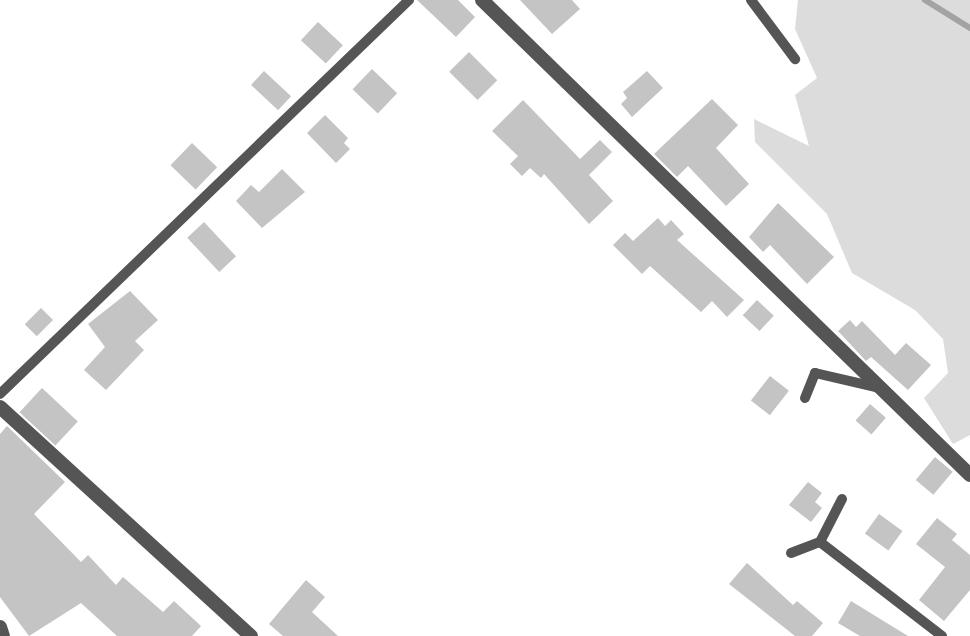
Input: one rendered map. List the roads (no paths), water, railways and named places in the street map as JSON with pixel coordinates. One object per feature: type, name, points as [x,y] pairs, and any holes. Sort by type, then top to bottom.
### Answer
[{"type":"street","points":[[482,0],[970,475]]},
{"type":"street","points":[[0,407],[251,636]]},
{"type":"street","points":[[0,627],[3,636]]},
{"type":"lane","points":[[0,394],[409,0]]},
{"type":"lane","points":[[751,0],[795,59]]},
{"type":"lane","points":[[805,398],[815,373],[881,388]]},
{"type":"lane","points":[[791,553],[820,542],[842,499]]},
{"type":"lane","points":[[820,542],[942,636]]},
{"type":"waterway","points":[[925,0],[970,28]]}]
